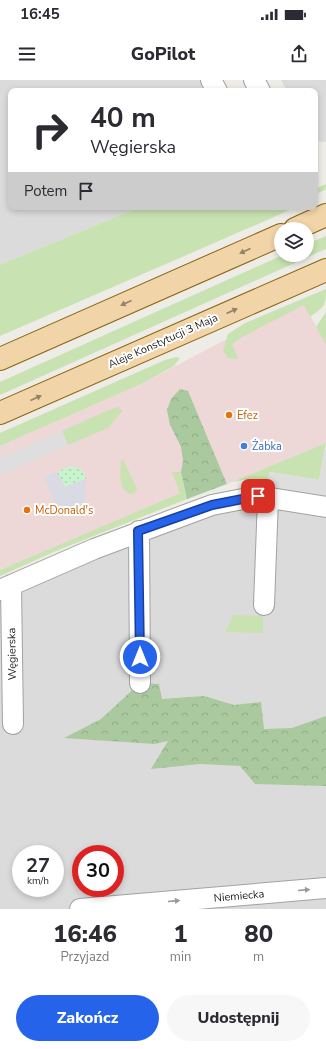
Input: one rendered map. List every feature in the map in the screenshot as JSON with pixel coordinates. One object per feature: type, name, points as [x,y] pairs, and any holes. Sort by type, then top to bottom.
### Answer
[{"type":"main road","points":[[310,222],[326,215]]},
{"type":"main road","points":[[0,359],[274,238]]},
{"type":"main road","name":"Aleje Konstytucji 3 Maja","points":[[0,413],[326,270]]},
{"type":"street","name":"Węgierska","points":[[13,724],[6,588],[138,531],[212,505],[258,496],[326,507]]},
{"type":"street","points":[[264,605],[268,498]]},
{"type":"street","points":[[138,531],[140,684]]},
{"type":"street","name":"Niemiecka","points":[[80,909],[326,888]]},
{"type":"shaded area","points":[[0,80],[200,80],[204,88],[8,88],[8,210],[133,210],[0,265]]},
{"type":"shaded area","points":[[281,80],[326,80],[326,142],[318,141],[318,88],[285,88]]},
{"type":"shaded area","points":[[304,305],[326,343],[326,443],[227,484],[204,429],[170,425],[181,447],[183,461],[181,472],[187,499],[180,493],[0,570],[0,446],[141,384],[223,341]]},
{"type":"shaded area","points":[[62,431],[68,445],[0,476],[0,458]]},
{"type":"shaded area","points":[[324,450],[326,450],[326,507],[265,497],[269,472],[319,480]]},
{"type":"shaded area","points":[[57,472],[65,487],[86,479],[85,506],[61,517],[44,477]]},
{"type":"shaded area","points":[[212,505],[326,507],[326,909],[0,909],[0,590]]},
{"type":"green space","points":[[326,184],[326,189],[318,193],[318,188]]},
{"type":"green space","points":[[133,210],[288,210],[0,336],[0,265]]},
{"type":"green space","points":[[326,236],[326,249],[314,254],[314,241]]},
{"type":"green space","points":[[274,259],[274,262],[297,262],[0,395],[0,382]]},
{"type":"green space","points":[[326,289],[325,303],[310,317],[304,305],[242,337],[232,344],[238,359],[228,358],[223,351],[228,334],[245,323]]},
{"type":"green space","points":[[326,312],[326,344],[316,327]]},
{"type":"green space","points":[[176,357],[180,358],[174,366],[141,384],[0,446],[0,433],[165,360]]},
{"type":"green space","points":[[180,389],[188,391],[227,484],[187,499],[181,472],[183,461],[181,447],[170,425],[167,410],[171,399]]},
{"type":"green space","points":[[119,407],[122,411],[108,428],[68,445],[62,431],[111,409]]},
{"type":"green space","points":[[326,443],[319,480],[270,472],[267,485],[249,479],[232,482]]},
{"type":"green space","points":[[123,459],[137,489],[135,493],[130,494],[121,484],[121,460]]},
{"type":"green space","points":[[70,466],[82,469],[86,479],[65,487],[57,472]]},
{"type":"green space","points":[[172,472],[181,472],[187,499],[56,551],[0,576],[0,570],[180,493]]},
{"type":"green space","points":[[233,615],[263,616],[263,633],[225,632]]},
{"type":"green space","points":[[140,683],[159,684],[162,699],[204,696],[234,705],[261,702],[264,729],[292,728],[326,716],[326,786],[255,784],[240,766],[200,764],[151,769],[168,741],[154,744],[64,738],[101,719]]},
{"type":"place","name":"Efez","points":[[229,415]]},
{"type":"place","name":"Żabka","points":[[244,446]]},
{"type":"place","name":"McDonald's","points":[[27,510]]},
{"type":"route","points":[[140,657],[138,531],[212,505],[258,496]]}]
